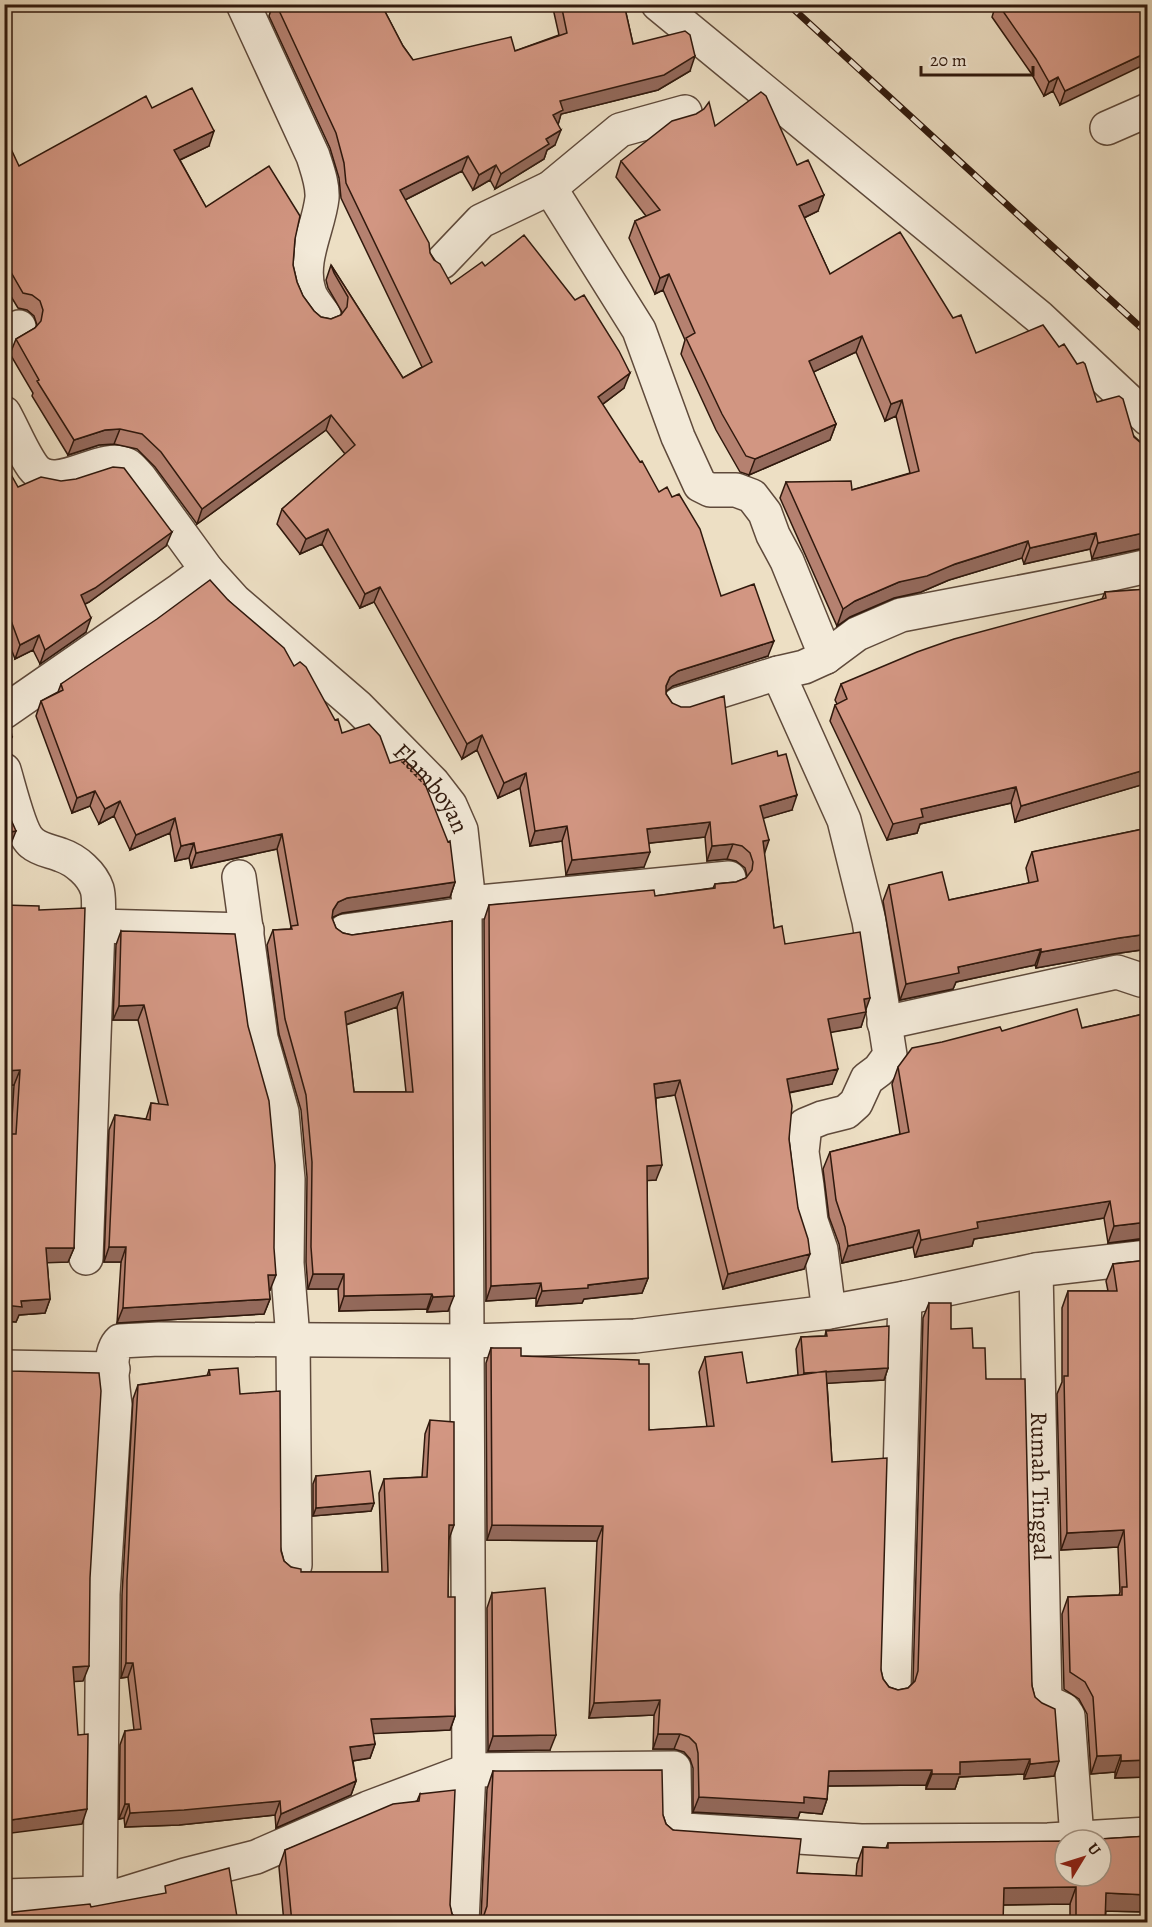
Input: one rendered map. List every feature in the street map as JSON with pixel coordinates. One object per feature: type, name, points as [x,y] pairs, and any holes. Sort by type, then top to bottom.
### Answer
[{"type":"street","points":[[243,4],[313,156],[319,177],[322,196],[309,253],[307,277],[309,292],[324,315]]},
{"type":"street","points":[[658,4],[1039,316],[1148,419]]},
{"type":"street","points":[[1107,128],[1148,110]]},
{"type":"street","points":[[442,262],[481,221],[550,188],[620,130],[685,112]]},
{"type":"street","points":[[550,188],[639,330],[678,437],[700,484],[710,490],[736,490],[752,496],[765,513],[826,657]]},
{"type":"street","name":"Flamboyan","points":[[4,413],[34,469],[46,477],[61,476],[114,462],[126,465],[140,478],[207,570],[235,601],[358,707],[433,783],[450,806],[461,830],[467,909],[469,1770],[462,1923]]},
{"type":"street","points":[[679,704],[804,667],[826,657],[857,634],[901,615],[1148,566]]},
{"type":"street","points":[[4,712],[207,570]]},
{"type":"street","points":[[778,673],[844,820],[869,921],[890,1055],[879,1071],[867,1079],[856,1103],[846,1112],[805,1125],[802,1152],[811,1221],[821,1250],[829,1312]]},
{"type":"street","points":[[4,770],[30,842],[42,849],[64,856],[78,865],[90,876],[97,890],[98,926],[86,1258]]},
{"type":"street","points":[[239,877],[261,1038],[282,1112],[288,1179],[287,1263],[293,1339],[295,1564]]},
{"type":"street","points":[[345,931],[467,909],[729,878]]},
{"type":"street","points":[[98,926],[247,930]]},
{"type":"street","points":[[884,1023],[1117,972],[1141,980],[1148,979]]},
{"type":"street","points":[[112,1904],[103,1594],[115,1405],[111,1381],[114,1348],[120,1341],[293,1339],[468,1341],[635,1336],[829,1312],[1036,1270],[1148,1257]]},
{"type":"street","name":"Rumah Tinggal","points":[[1036,1270],[1045,1701],[1064,1710],[1068,1716],[1076,1828]]},
{"type":"street","points":[[894,1686],[905,1298]]},
{"type":"street","points":[[4,1367],[113,1369]]},
{"type":"street","points":[[4,1896],[112,1904],[185,1875],[256,1857],[368,1808],[469,1770],[674,1768],[675,1831],[861,1841],[1053,1838]]},
{"type":"street","points":[[1113,1836],[1148,1834]]},
{"type":"building","points":[[276,4],[381,4],[413,60],[511,37],[515,51],[567,33],[561,4],[624,4],[633,44],[685,31],[690,35],[695,56],[664,75],[560,101],[563,110],[553,115],[561,130],[546,139],[549,144],[501,174],[496,165],[479,175],[468,156],[400,190],[429,243],[430,253],[440,264],[451,284],[482,262],[485,266],[524,235],[575,300],[584,295],[630,373],[598,397],[640,462],[642,461],[659,492],[667,487],[672,497],[679,494],[700,529],[721,596],[754,584],[774,641],[678,671],[670,677],[666,686],[666,694],[672,703],[681,707],[690,707],[724,696],[732,764],[777,751],[778,756],[786,754],[797,795],[760,806],[769,840],[763,841],[774,928],[782,926],[785,944],[860,932],[870,998],[864,999],[866,1012],[828,1019],[838,1069],[787,1079],[792,1106],[789,1139],[798,1208],[808,1239],[810,1254],[728,1274],[680,1080],[654,1084],[662,1165],[647,1166],[648,1278],[588,1285],[588,1288],[542,1291],[541,1283],[491,1286],[489,905],[654,890],[655,896],[715,888],[715,884],[736,882],[746,878],[752,870],[753,862],[750,853],[742,846],[733,844],[712,846],[710,822],[647,829],[650,852],[572,860],[567,826],[535,831],[526,773],[504,783],[482,735],[467,744],[380,587],[365,594],[328,529],[306,539],[282,509],[355,445],[331,415],[202,509],[161,452],[142,434],[120,429],[105,430],[74,440],[37,381],[39,380],[16,339],[35,328],[41,321],[43,310],[40,301],[32,295],[23,293],[4,260],[4,152],[11,149],[19,166],[146,96],[152,108],[192,88],[214,131],[174,150],[206,207],[269,166],[300,216],[293,265],[303,296],[314,311],[321,317],[331,319],[341,315],[347,307],[348,297],[331,265],[403,378],[432,362],[346,183],[344,163],[336,133]]},
{"type":"building","points":[[998,4],[1148,4],[1148,52],[1065,91],[1058,77],[1049,82]]},
{"type":"building","points":[[761,92],[766,96],[797,165],[808,160],[824,195],[799,206],[830,274],[900,232],[953,318],[961,315],[976,353],[1043,325],[1059,347],[1064,344],[1077,364],[1083,362],[1085,364],[1097,402],[1119,396],[1123,399],[1134,437],[1148,449],[1148,532],[1098,543],[1096,533],[1030,548],[1028,541],[955,564],[927,576],[899,582],[855,601],[843,609],[786,482],[851,481],[852,490],[919,471],[902,400],[891,404],[862,336],[809,361],[836,424],[755,459],[746,456],[722,414],[686,338],[695,333],[669,274],[660,278],[635,221],[660,210],[621,161],[672,121],[696,114],[709,102],[715,126]]},
{"type":"building","points":[[4,462],[18,487],[41,477],[61,481],[76,479],[113,467],[124,468],[172,532],[95,588],[81,595],[91,618],[45,650],[39,635],[20,645],[10,618],[4,620]]},
{"type":"building","points":[[210,580],[228,600],[284,648],[294,666],[300,662],[306,667],[335,720],[338,719],[342,733],[369,724],[380,736],[390,763],[404,759],[423,779],[448,842],[450,841],[455,882],[347,898],[338,902],[333,910],[332,918],[336,928],[352,935],[452,921],[454,1296],[433,1297],[432,1294],[344,1296],[344,1274],[313,1274],[312,1162],[306,1095],[285,1019],[273,930],[292,929],[291,926],[298,925],[282,834],[196,853],[194,843],[181,846],[175,818],[136,835],[120,801],[105,809],[95,791],[77,798],[41,701],[63,690],[61,684]],"holes":[[[403,992],[413,1092],[354,1092],[345,1012]]]},
{"type":"building","points":[[1148,589],[1148,769],[1021,806],[1016,787],[921,809],[923,817],[893,824],[835,705],[847,699],[841,684],[954,639],[1106,598],[1105,592]]},
{"type":"building","points":[[9,719],[12,737],[4,738],[4,721]]},
{"type":"building","points":[[4,804],[16,831],[4,833]]},
{"type":"building","points":[[1148,828],[1148,934],[1041,952],[1041,949],[958,967],[959,973],[906,984],[889,885],[942,872],[949,900],[1038,881],[1032,852]]},
{"type":"building","points":[[4,905],[39,906],[39,910],[85,908],[74,1248],[46,1248],[50,1299],[21,1301],[22,1307],[4,1305],[4,1134],[16,1134],[20,1070],[4,1071]]},
{"type":"building","points":[[121,931],[235,934],[248,1026],[269,1101],[275,1165],[276,1275],[268,1275],[270,1299],[123,1308],[126,1247],[109,1247],[115,1115],[150,1120],[151,1103],[168,1105],[144,1005],[119,1006]]},
{"type":"building","points":[[1077,1009],[1082,1028],[1148,1013],[1148,1222],[1114,1226],[1110,1201],[977,1222],[978,1228],[921,1240],[919,1230],[848,1246],[845,1227],[836,1200],[830,1152],[909,1132],[898,1067],[912,1048],[1000,1027],[1002,1031]]},
{"type":"building","points":[[1148,1260],[1148,1760],[1121,1761],[1121,1755],[1097,1756],[1093,1697],[1085,1682],[1070,1672],[1068,1597],[1122,1595],[1122,1587],[1127,1587],[1124,1530],[1067,1533],[1064,1376],[1068,1376],[1068,1291],[1117,1291],[1113,1264]]},
{"type":"building","points":[[929,1303],[951,1303],[951,1329],[972,1328],[973,1348],[985,1348],[986,1379],[1025,1379],[1032,1686],[1035,1697],[1055,1709],[1059,1761],[1030,1764],[1030,1759],[960,1762],[960,1774],[932,1774],[932,1770],[829,1771],[827,1799],[804,1797],[804,1803],[699,1797],[696,1744],[689,1737],[680,1734],[658,1734],[660,1700],[594,1703],[603,1526],[492,1525],[491,1348],[521,1348],[521,1356],[639,1360],[639,1364],[649,1364],[649,1430],[714,1426],[705,1357],[742,1352],[747,1383],[826,1371],[832,1462],[887,1458],[881,1670],[883,1679],[889,1687],[898,1690],[908,1688],[915,1681],[918,1671]]},
{"type":"building","points":[[889,1326],[888,1368],[804,1373],[801,1337],[827,1336],[826,1331]]},
{"type":"building","points":[[238,1368],[240,1394],[280,1391],[281,1551],[284,1561],[291,1567],[301,1569],[301,1572],[388,1572],[384,1479],[427,1477],[430,1420],[454,1422],[454,1525],[449,1525],[448,1597],[455,1597],[455,1716],[371,1719],[375,1744],[350,1747],[356,1781],[281,1814],[280,1801],[130,1813],[129,1804],[125,1804],[125,1731],[141,1729],[133,1663],[126,1663],[127,1580],[138,1385],[210,1375],[209,1370]]},
{"type":"building","points":[[4,1370],[99,1373],[101,1391],[90,1578],[89,1666],[73,1667],[78,1735],[88,1734],[87,1809],[4,1821]]},
{"type":"building","points":[[370,1471],[374,1503],[316,1508],[316,1476]]},
{"type":"building","points":[[545,1588],[556,1735],[493,1736],[492,1593]]},
{"type":"building","points":[[662,1770],[663,1815],[666,1824],[673,1830],[801,1839],[797,1873],[862,1876],[863,1847],[888,1848],[888,1843],[1053,1841],[1053,1887],[1004,1888],[1003,1923],[473,1923],[484,1915],[487,1906],[493,1771]]},
{"type":"building","points":[[455,1790],[450,1905],[452,1914],[464,1923],[292,1923],[285,1850],[393,1804],[419,1801],[420,1794]]},
{"type":"building","points":[[1148,1836],[1148,1895],[1106,1893],[1105,1923],[1076,1923],[1076,1888],[1113,1888],[1113,1838]]},
{"type":"building","points":[[229,1868],[238,1923],[4,1923],[4,1913],[90,1904],[91,1907],[166,1893],[165,1886]]},
{"type":"railway","points":[[788,4],[1148,334]]}]
